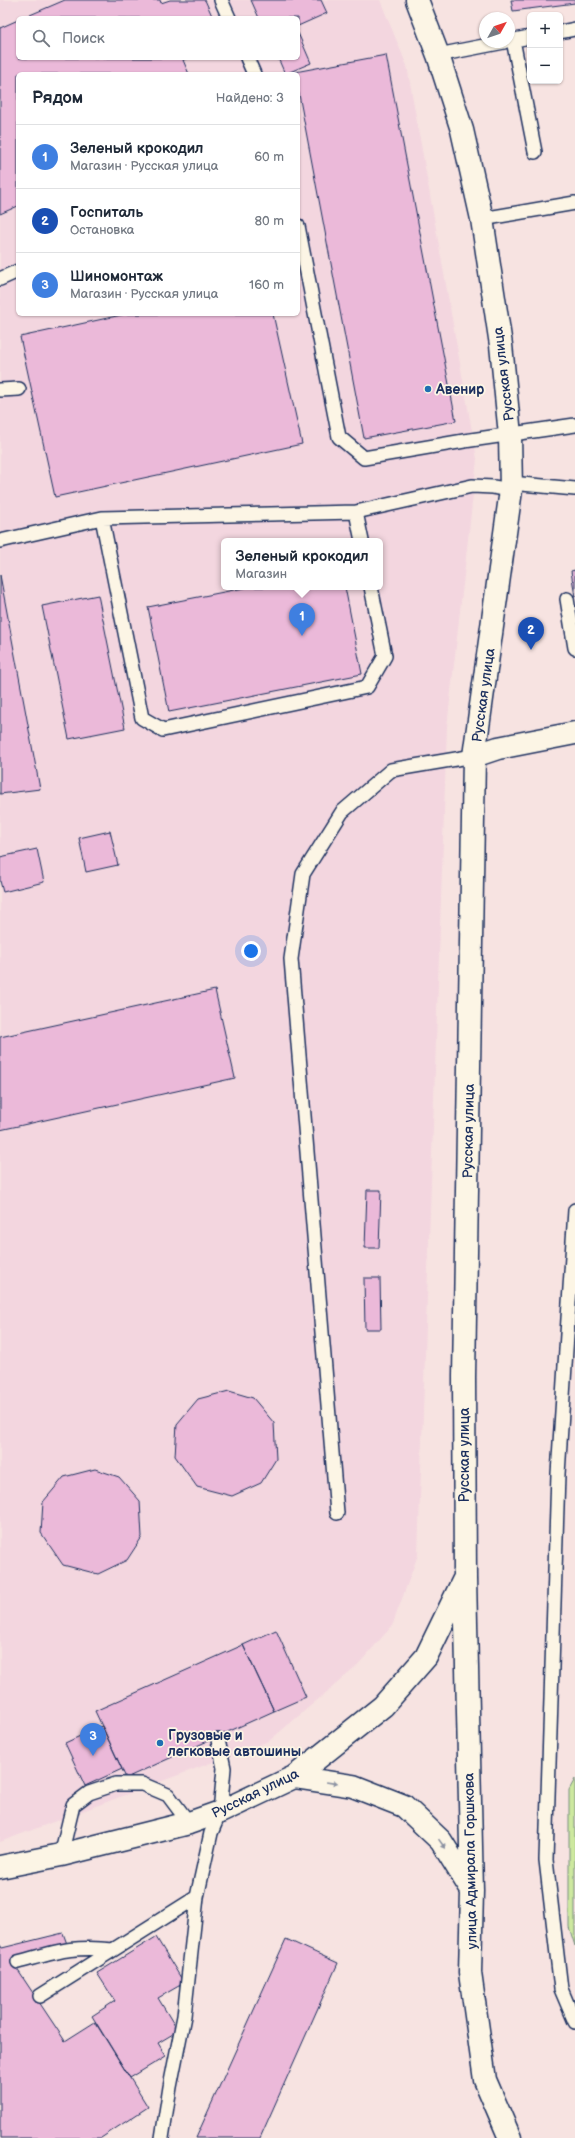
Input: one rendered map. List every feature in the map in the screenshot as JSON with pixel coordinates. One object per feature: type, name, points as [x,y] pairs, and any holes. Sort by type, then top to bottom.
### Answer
[{"type":"main road","name":"Русская улица","points":[[0,1867],[61,1855],[189,1823],[220,1812],[294,1777],[383,1706],[426,1657],[465,1578],[464,1377],[474,756],[511,487],[510,435],[501,345],[482,219],[462,130],[438,55],[417,0]]},
{"type":"main road","name":"Русская улица","points":[[474,756],[498,748],[575,733]]},
{"type":"main road","name":"улица Адмирала Горшкова","points":[[465,1578],[472,1891],[470,1973],[485,2080],[510,2138]]},
{"type":"main road","points":[[294,1777],[353,1786],[404,1806],[441,1841],[472,1891]]},
{"type":"lane","points":[[221,0],[228,16]]},
{"type":"lane","points":[[563,31],[575,29]]},
{"type":"lane","points":[[515,40],[527,38]]},
{"type":"lane","points":[[438,55],[479,47]]},
{"type":"lane","points":[[510,48],[535,152]]},
{"type":"lane","points":[[248,60],[253,72]]},
{"type":"lane","points":[[482,219],[575,203]]},
{"type":"lane","points":[[300,236],[339,437],[364,458],[464,441],[575,425]]},
{"type":"lane","points":[[0,280],[16,273]]},
{"type":"lane","points":[[0,390],[19,389]]},
{"type":"lane","points":[[0,541],[102,518],[356,512],[472,486],[575,489]]},
{"type":"lane","points":[[356,512],[361,538]]},
{"type":"lane","points":[[102,518],[142,718],[163,730],[367,687],[385,656],[372,590]]},
{"type":"lane","points":[[567,599],[575,648]]},
{"type":"lane","points":[[337,1513],[291,959],[304,874],[342,812],[391,770],[474,756]]},
{"type":"lane","points":[[575,1210],[558,1474],[546,1860],[561,1989],[575,2022]]},
{"type":"lane","points":[[162,2138],[184,2016],[197,1897],[211,1834],[220,1812],[224,1768],[218,1740]]},
{"type":"lane","points":[[61,1855],[73,1805],[89,1793],[116,1784],[142,1784],[168,1795],[189,1823]]},
{"type":"lane","points":[[40,1996],[197,1897]]},
{"type":"lane","points":[[18,1962],[68,1949],[86,1947],[113,1950]]},
{"type":"shaded area","points":[[0,0],[380,0],[407,66],[477,459],[447,727],[418,1555],[392,1626],[355,1668],[269,1741],[0,1842]]},
{"type":"green space","points":[[575,1779],[575,1946],[569,1927],[569,1790]]},
{"type":"building","points":[[65,0],[160,0],[161,3],[170,0],[205,0],[212,16],[28,16]]},
{"type":"building","points":[[251,0],[321,0],[327,13],[300,25],[300,16],[258,16]]},
{"type":"building","points":[[511,0],[575,0],[575,3],[513,11]]},
{"type":"building","points":[[16,21],[16,60],[183,60],[188,72],[16,72],[16,207],[0,214],[0,28]]},
{"type":"building","points":[[300,38],[311,63],[290,72],[284,72],[279,60],[300,60]]},
{"type":"building","points":[[386,55],[456,421],[364,438],[300,100],[300,72],[295,72]]},
{"type":"building","points":[[117,316],[273,316],[302,444],[55,497],[20,337]]},
{"type":"building","points":[[575,570],[575,597],[571,571]]},
{"type":"building","points":[[0,575],[40,789],[0,794]]},
{"type":"building","points":[[234,590],[346,590],[362,674],[169,712],[148,607]]},
{"type":"building","points":[[98,595],[125,728],[69,739],[42,606]]},
{"type":"building","points":[[110,831],[118,865],[86,872],[79,838]]},
{"type":"building","points":[[37,849],[44,882],[3,892],[0,881],[0,857]]},
{"type":"building","points":[[215,990],[235,1078],[0,1130],[0,1037]]},
{"type":"building","points":[[367,1190],[381,1190],[379,1248],[365,1248]]},
{"type":"building","points":[[364,1278],[380,1278],[381,1329],[365,1329]]},
{"type":"building","points":[[229,1391],[253,1398],[274,1423],[276,1459],[261,1483],[232,1496],[197,1487],[175,1456],[177,1424],[198,1399]]},
{"type":"building","points":[[95,1469],[119,1477],[140,1501],[142,1537],[127,1560],[98,1574],[63,1565],[41,1533],[43,1502],[64,1477]]},
{"type":"building","points":[[276,1630],[306,1697],[274,1711],[243,1645]]},
{"type":"building","points":[[243,1645],[274,1711],[126,1778],[95,1711]]},
{"type":"building","points":[[102,1726],[122,1769],[85,1786],[65,1743]]},
{"type":"building","points":[[63,1933],[71,1955],[17,1969],[65,2041],[95,2022],[148,2107],[101,2138],[0,2138],[0,1945],[2,1948]]},
{"type":"building","points":[[156,1937],[184,1983],[158,1998],[178,2031],[158,2043],[166,2056],[130,2078],[92,2016],[115,2001],[97,1973]]},
{"type":"building","points":[[286,1939],[338,1963],[260,2138],[196,2138]]},
{"type":"place","name":"Авенир","points":[[428,389]]},
{"type":"place","name":"Зеленый крокодил","points":[[302,636]]},
{"type":"place","name":"Госпиталь","points":[[531,650]]},
{"type":"place","name":"Грузовые и легковые автошины","points":[[160,1743]]},
{"type":"place","name":"Шиномонтаж","points":[[93,1756]]}]
